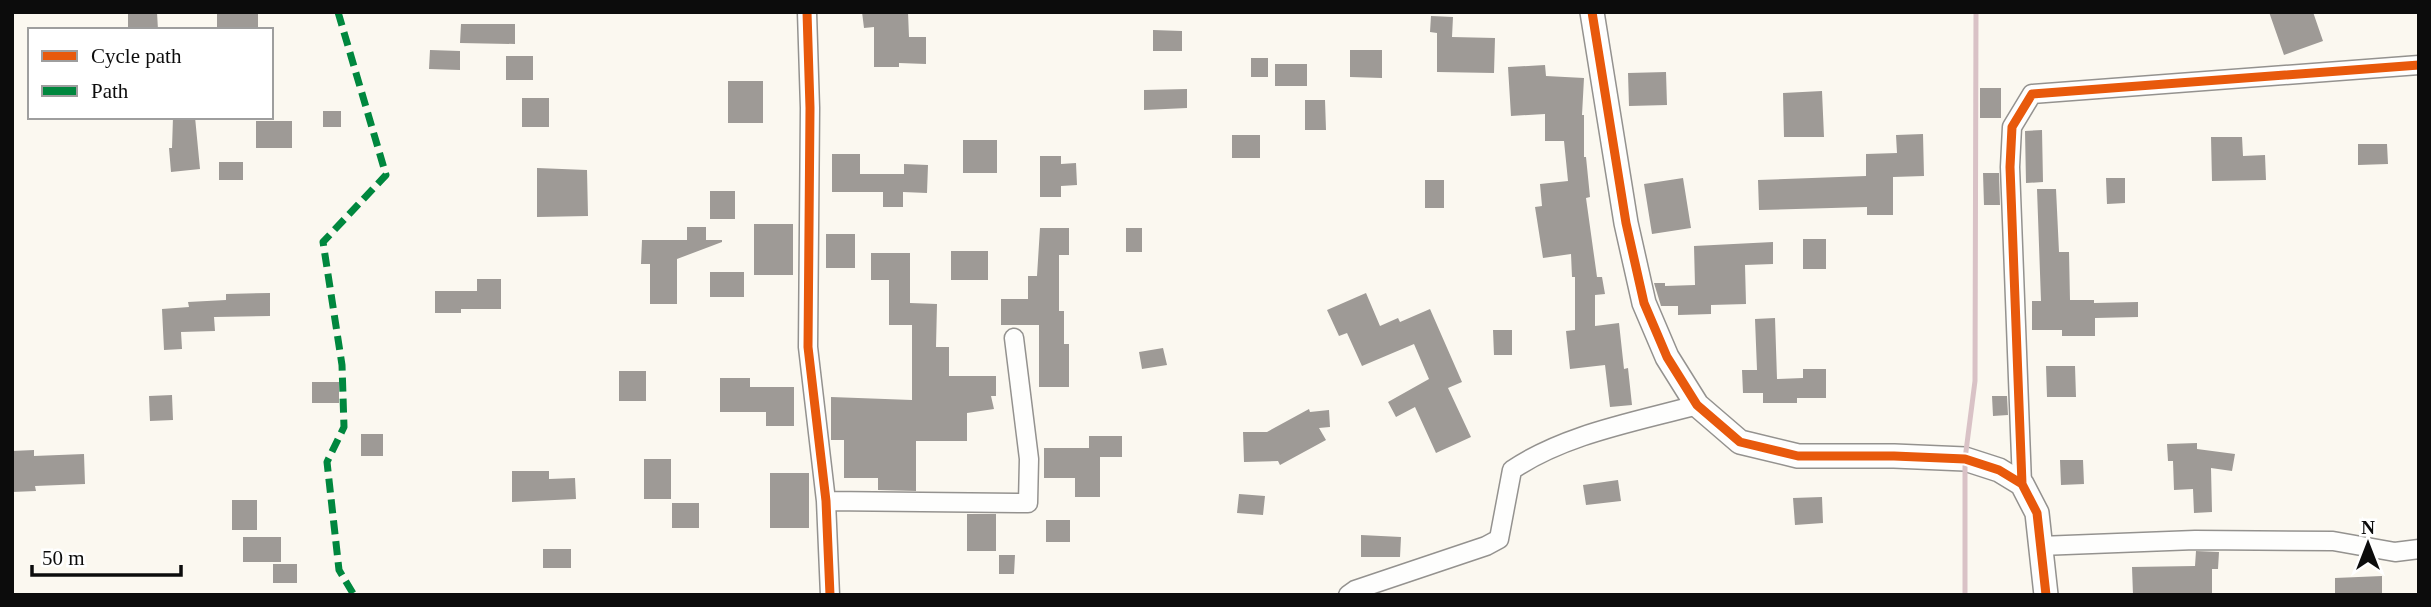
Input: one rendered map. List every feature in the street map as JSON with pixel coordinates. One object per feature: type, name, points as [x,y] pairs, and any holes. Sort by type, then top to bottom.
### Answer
[{"type":"street","points":[[807,12],[810,108],[808,346],[826,501],[830,595]]},
{"type":"street","points":[[1592,12],[1626,223],[1644,303],[1667,357],[1697,405],[1740,442],[1798,456],[1894,456],[1965,460],[1999,470],[2022,484]]},
{"type":"street","points":[[2046,595],[2037,513],[2022,484],[2010,167],[2012,127],[2032,94],[2419,65]]},
{"type":"street","points":[[826,501],[1028,503],[1029,460],[1014,338]]},
{"type":"street","points":[[1348,595],[1355,590],[1486,546],[1499,539],[1512,470],[1537,453],[1697,405]]},
{"type":"street","points":[[2040,546],[2219,540],[2333,541],[2395,552],[2419,549]]},
{"type":"building","points":[[128,12],[157,12],[158,28],[128,28]]},
{"type":"building","points":[[217,12],[258,12],[258,28],[217,28]]},
{"type":"building","points":[[862,12],[908,12],[909,37],[926,37],[926,64],[899,63],[899,67],[874,67],[874,27],[864,28]]},
{"type":"building","points":[[2269,12],[2313,12],[2323,41],[2284,55]]},
{"type":"building","points":[[1431,16],[1453,17],[1452,37],[1495,38],[1494,73],[1437,72],[1437,33],[1430,32]]},
{"type":"building","points":[[461,24],[515,24],[515,44],[460,43]]},
{"type":"building","points":[[1153,30],[1182,31],[1182,51],[1153,51]]},
{"type":"building","points":[[430,50],[460,51],[460,70],[429,69]]},
{"type":"building","points":[[1350,50],[1382,50],[1382,78],[1350,77]]},
{"type":"building","points":[[506,56],[533,56],[533,80],[506,80]]},
{"type":"building","points":[[1251,58],[1268,58],[1268,77],[1251,77]]},
{"type":"building","points":[[1275,64],[1307,64],[1307,86],[1275,86]]},
{"type":"building","points":[[1545,65],[1546,76],[1584,78],[1584,157],[1590,197],[1586,198],[1597,277],[1602,277],[1605,294],[1595,295],[1595,326],[1619,323],[1624,369],[1628,368],[1632,405],[1610,407],[1605,365],[1570,369],[1566,331],[1575,330],[1575,277],[1572,277],[1571,254],[1543,258],[1535,207],[1542,206],[1540,184],[1568,181],[1564,141],[1545,141],[1545,114],[1511,116],[1508,67]]},
{"type":"building","points":[[1666,72],[1667,105],[1629,106],[1628,73]]},
{"type":"building","points":[[728,81],[763,81],[763,123],[728,123]]},
{"type":"building","points":[[1980,88],[2001,88],[2001,118],[1980,118]]},
{"type":"building","points":[[1187,89],[1187,108],[1144,110],[1144,90]]},
{"type":"building","points":[[1822,91],[1824,137],[1784,137],[1783,93]]},
{"type":"building","points":[[522,98],[549,98],[549,127],[522,127]]},
{"type":"building","points":[[1305,100],[1325,100],[1326,130],[1305,130]]},
{"type":"building","points":[[323,111],[341,111],[341,127],[323,127]]},
{"type":"building","points":[[173,119],[195,119],[200,169],[171,172],[169,148],[172,148]]},
{"type":"building","points":[[256,121],[292,121],[292,148],[256,148]]},
{"type":"building","points":[[2042,130],[2043,182],[2026,183],[2025,131]]},
{"type":"building","points":[[1923,134],[1924,176],[1893,177],[1893,215],[1867,215],[1867,207],[1759,210],[1758,180],[1866,176],[1866,154],[1897,153],[1896,135]]},
{"type":"building","points":[[1232,135],[1260,135],[1260,158],[1232,158]]},
{"type":"building","points":[[2211,137],[2242,137],[2243,156],[2265,155],[2266,180],[2212,181]]},
{"type":"building","points":[[963,140],[997,140],[997,173],[963,173]]},
{"type":"building","points":[[2358,144],[2387,144],[2388,164],[2358,165]]},
{"type":"building","points":[[832,154],[860,154],[860,174],[904,174],[904,164],[928,165],[927,193],[903,192],[903,207],[883,207],[883,192],[832,192]]},
{"type":"building","points":[[1040,156],[1061,156],[1061,164],[1076,163],[1077,185],[1061,186],[1061,197],[1040,197]]},
{"type":"building","points":[[219,162],[243,162],[243,180],[219,180]]},
{"type":"building","points":[[537,168],[587,170],[588,216],[537,217]]},
{"type":"building","points":[[1983,173],[1999,173],[2000,205],[1984,205]]},
{"type":"building","points":[[1683,178],[1691,228],[1652,234],[1644,184]]},
{"type":"building","points":[[2106,178],[2125,178],[2125,203],[2107,204]]},
{"type":"building","points":[[1425,180],[1444,180],[1444,208],[1425,208]]},
{"type":"building","points":[[2037,189],[2056,189],[2059,252],[2069,252],[2070,300],[2094,300],[2094,303],[2138,302],[2138,317],[2095,318],[2095,336],[2062,336],[2062,330],[2032,330],[2032,301],[2041,301]]},
{"type":"building","points":[[710,191],[735,191],[735,219],[710,219]]},
{"type":"building","points":[[754,224],[793,224],[793,275],[754,275]]},
{"type":"building","points":[[687,227],[706,227],[706,240],[722,242],[677,259],[677,304],[650,304],[650,264],[641,264],[642,240],[687,240]]},
{"type":"building","points":[[1040,228],[1069,228],[1069,255],[1059,255],[1059,311],[1064,311],[1064,344],[1069,344],[1069,387],[1039,387],[1039,325],[1001,325],[1001,299],[1028,299],[1028,276],[1037,276]]},
{"type":"building","points":[[1126,228],[1142,228],[1142,252],[1126,252]]},
{"type":"building","points":[[826,234],[855,234],[855,268],[826,268]]},
{"type":"building","points":[[1803,239],[1826,239],[1826,269],[1803,269]]},
{"type":"building","points":[[1773,242],[1773,264],[1745,265],[1746,304],[1711,305],[1711,314],[1678,315],[1678,306],[1661,306],[1654,283],[1665,283],[1665,286],[1695,285],[1694,246]]},
{"type":"building","points":[[951,251],[988,251],[988,280],[951,280]]},
{"type":"building","points":[[871,253],[910,253],[910,303],[937,304],[936,347],[949,347],[949,376],[996,376],[996,396],[991,396],[994,409],[967,413],[967,441],[916,441],[916,491],[878,490],[878,478],[844,478],[844,440],[831,440],[831,397],[912,400],[912,325],[889,325],[889,280],[871,280]]},
{"type":"building","points":[[710,272],[744,272],[744,297],[710,297]]},
{"type":"building","points":[[477,279],[501,279],[501,309],[461,309],[461,313],[435,313],[435,291],[477,291]]},
{"type":"building","points":[[270,293],[270,316],[214,317],[215,331],[181,332],[182,349],[164,350],[162,309],[189,307],[188,302],[226,300],[226,294]]},
{"type":"building","points":[[1366,293],[1380,326],[1398,318],[1400,322],[1430,309],[1462,382],[1448,388],[1471,437],[1436,453],[1415,407],[1396,417],[1388,402],[1429,379],[1414,344],[1362,366],[1347,333],[1339,336],[1327,310]]},
{"type":"building","points":[[1775,318],[1777,379],[1803,378],[1803,369],[1826,369],[1826,398],[1797,398],[1797,403],[1763,403],[1763,393],[1743,393],[1742,370],[1757,370],[1755,319]]},
{"type":"building","points":[[1493,330],[1512,330],[1512,355],[1494,355]]},
{"type":"building","points":[[1163,348],[1167,365],[1142,369],[1139,352]]},
{"type":"building","points":[[2046,366],[2075,366],[2076,397],[2047,397]]},
{"type":"building","points":[[619,371],[646,371],[646,401],[619,401]]},
{"type":"building","points":[[720,378],[750,378],[750,387],[794,387],[794,426],[766,426],[766,412],[720,412]]},
{"type":"building","points":[[312,382],[339,382],[339,403],[312,403]]},
{"type":"building","points":[[172,395],[173,420],[150,421],[149,396]]},
{"type":"building","points":[[1992,396],[2007,396],[2008,415],[1993,416]]},
{"type":"building","points":[[1309,409],[1310,412],[1329,410],[1330,427],[1319,428],[1326,440],[1280,465],[1278,461],[1244,462],[1243,432],[1267,432]]},
{"type":"building","points":[[361,434],[383,434],[383,456],[361,456]]},
{"type":"building","points":[[1089,436],[1122,436],[1122,457],[1100,457],[1100,497],[1075,497],[1075,478],[1044,478],[1044,448],[1089,448]]},
{"type":"building","points":[[2197,443],[2197,449],[2235,454],[2232,471],[2211,468],[2212,512],[2194,513],[2193,489],[2174,490],[2173,461],[2168,461],[2167,444]]},
{"type":"building","points":[[34,450],[34,456],[84,454],[85,484],[35,486],[36,491],[12,492],[12,451]]},
{"type":"building","points":[[644,459],[671,459],[671,499],[644,499]]},
{"type":"building","points":[[2060,460],[2083,460],[2084,484],[2061,485]]},
{"type":"building","points":[[512,471],[549,471],[549,479],[575,478],[576,499],[512,502]]},
{"type":"building","points":[[770,473],[809,473],[809,528],[770,528]]},
{"type":"building","points":[[1618,480],[1621,501],[1586,505],[1583,485]]},
{"type":"building","points":[[1239,494],[1265,496],[1263,515],[1237,513]]},
{"type":"building","points":[[1822,497],[1823,523],[1795,525],[1793,498]]},
{"type":"building","points":[[232,500],[257,500],[257,530],[232,530]]},
{"type":"building","points":[[672,503],[699,503],[699,528],[672,528]]},
{"type":"building","points":[[967,514],[996,514],[996,551],[967,551]]},
{"type":"building","points":[[1046,520],[1070,520],[1070,542],[1046,542]]},
{"type":"building","points":[[1361,535],[1401,537],[1400,557],[1361,557]]},
{"type":"building","points":[[243,537],[281,537],[281,562],[243,562]]},
{"type":"building","points":[[543,549],[571,549],[571,568],[543,568]]},
{"type":"building","points":[[2196,551],[2219,552],[2218,569],[2212,569],[2212,595],[2133,595],[2132,567],[2195,566]]},
{"type":"building","points":[[999,555],[1015,555],[1014,574],[999,574]]},
{"type":"building","points":[[273,564],[297,564],[297,583],[273,583]]},
{"type":"building","points":[[2382,576],[2382,595],[2335,595],[2335,578]]},
{"type":"railway","points":[[1965,595],[1965,459],[1975,381],[1976,12]]},
{"type":"marked path","points":[[338,12],[386,175],[323,242],[342,365],[344,427],[327,462],[339,570],[354,595]]},
{"type":"cycle path","points":[[807,12],[810,108],[808,347],[826,501],[830,595]]},
{"type":"cycle path","points":[[1592,12],[1626,223],[1644,303],[1667,357],[1697,405],[1740,442],[1798,456],[1965,459],[1999,470],[2022,484],[2037,513],[2046,595]]},
{"type":"cycle path","points":[[2022,484],[2010,167],[2012,127],[2032,94],[2419,65]]}]
